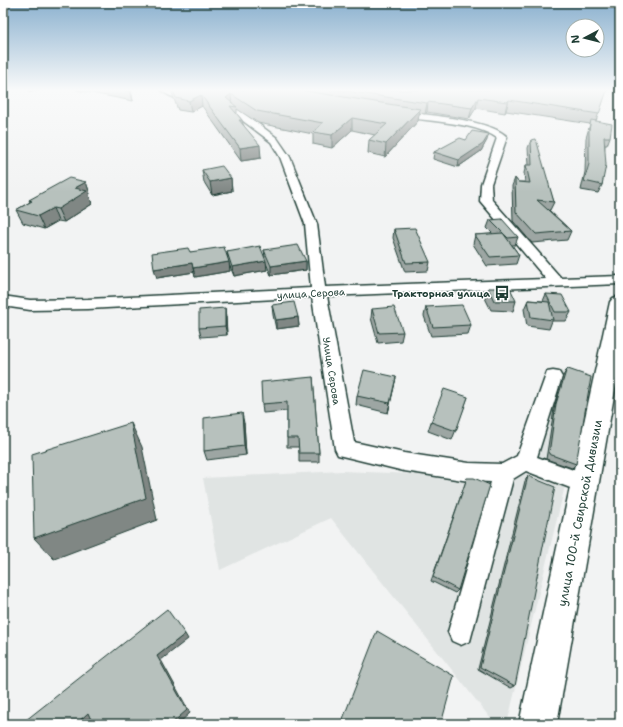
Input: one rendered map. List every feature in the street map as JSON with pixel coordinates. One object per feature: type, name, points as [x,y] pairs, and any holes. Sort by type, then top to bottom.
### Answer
[{"type":"main road","name":"улица 100-й Свирской Дивизии","points":[[538,724],[586,484],[620,302]]},
{"type":"street","points":[[253,124],[274,140],[285,157],[311,224],[319,292]]},
{"type":"street","points":[[459,124],[489,129],[500,134],[502,137],[486,184],[486,201],[556,281]]},
{"type":"street","name":"улица Серова","points":[[3,301],[30,305],[88,304],[556,281],[620,280]]},
{"type":"street","name":"Улица Серова","points":[[319,292],[345,449],[404,462],[469,472],[504,473]]},
{"type":"street","points":[[461,632],[504,473],[526,462],[553,377]]},
{"type":"street","points":[[526,462],[586,484]]},
{"type":"shaded area","points":[[558,371],[592,375],[507,724],[495,724],[331,518],[220,570],[203,478],[342,471],[511,478],[528,473]]},
{"type":"building","points":[[222,124],[242,124],[260,145],[240,148]]},
{"type":"building","points":[[322,124],[345,124],[332,135],[313,132]]},
{"type":"building","points":[[387,124],[405,124],[386,144],[369,140]]},
{"type":"building","points":[[590,124],[612,124],[610,137],[604,137],[606,165],[602,185],[584,181],[589,164]]},
{"type":"building","points":[[472,131],[489,134],[483,144],[459,160],[434,152],[460,138],[466,140]]},
{"type":"building","points":[[536,139],[554,202],[537,200],[571,231],[536,234],[516,212],[515,178],[518,182],[530,183],[526,165],[532,165],[531,140]]},
{"type":"building","points":[[222,166],[231,178],[210,182],[202,170]]},
{"type":"building","points":[[69,178],[86,182],[75,188],[87,191],[58,209],[53,208],[38,216],[16,210],[32,201],[29,200]]},
{"type":"building","points":[[502,219],[518,237],[508,238],[490,220]]},
{"type":"building","points":[[415,228],[430,262],[406,263],[394,229]]},
{"type":"building","points":[[503,233],[519,255],[490,257],[475,235]]},
{"type":"building","points":[[298,245],[306,261],[271,266],[264,250]]},
{"type":"building","points":[[260,246],[266,261],[232,267],[227,252]]},
{"type":"building","points":[[224,247],[229,262],[193,268],[192,263],[154,269],[152,253],[188,248],[190,252]]},
{"type":"building","points":[[488,288],[510,288],[516,301],[494,301]]},
{"type":"building","points":[[546,294],[562,295],[571,312],[555,312]]},
{"type":"building","points":[[528,300],[549,302],[553,320],[531,317]]},
{"type":"building","points":[[294,302],[298,317],[276,320],[272,305]]},
{"type":"building","points":[[462,305],[471,325],[433,327],[426,307]]},
{"type":"building","points":[[394,307],[403,332],[379,333],[372,309]]},
{"type":"building","points":[[225,308],[225,326],[199,328],[199,310]]},
{"type":"building","points":[[568,369],[591,377],[576,464],[549,454],[556,404],[566,371]]},
{"type":"building","points":[[364,370],[396,377],[390,403],[357,396]]},
{"type":"building","points":[[313,377],[319,453],[299,453],[298,438],[287,438],[287,402],[262,404],[261,382]]},
{"type":"building","points":[[444,389],[468,397],[456,431],[431,422]]},
{"type":"building","points":[[242,413],[244,446],[204,451],[204,418]]},
{"type":"building","points":[[131,423],[146,498],[34,538],[32,454]]},
{"type":"building","points":[[528,476],[555,487],[515,686],[480,667]]},
{"type":"building","points":[[467,478],[474,478],[490,485],[458,590],[433,577]]},
{"type":"building","points":[[167,609],[185,634],[157,656],[187,710],[171,724],[93,724],[88,713],[76,724],[21,724]]},
{"type":"building","points":[[377,631],[454,676],[441,724],[341,724]]},
{"type":"place","name":"Тракторная улица","points":[[502,293]]}]
